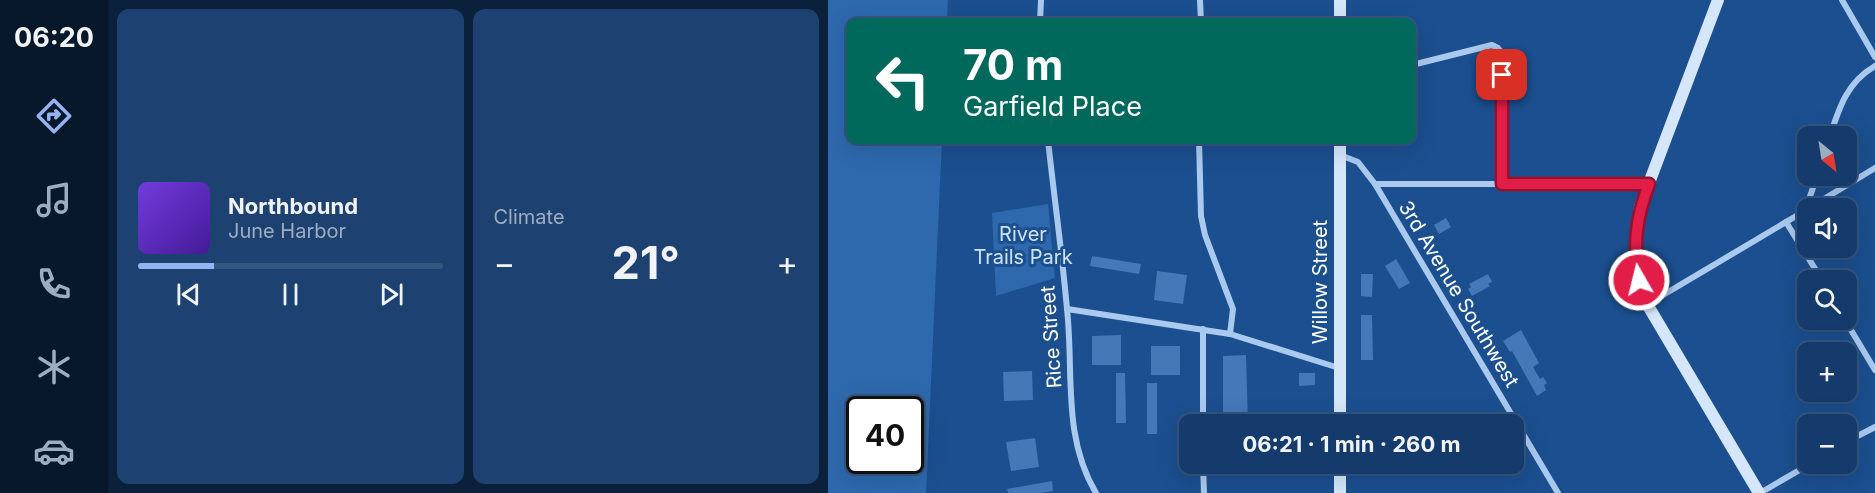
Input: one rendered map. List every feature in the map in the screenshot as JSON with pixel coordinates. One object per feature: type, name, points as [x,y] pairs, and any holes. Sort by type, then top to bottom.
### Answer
[{"type":"street","points":[[1040,18],[1041,0]]},
{"type":"street","points":[[1200,0],[1201,18]]},
{"type":"street","points":[[1340,0],[1340,18]]},
{"type":"street","points":[[1718,0],[1640,207],[1635,256],[1639,280],[1647,304],[1760,493],[1797,472]]},
{"type":"street","points":[[1842,0],[1875,57]]},
{"type":"street","points":[[1416,64],[1492,45],[1502,53],[1502,184]]},
{"type":"street","points":[[1833,126],[1847,92],[1856,80],[1875,66]]},
{"type":"street","name":"Rice Street","points":[[1048,144],[1067,309],[1072,425],[1081,465],[1096,493]]},
{"type":"street","points":[[1199,144],[1201,216],[1205,235],[1233,309],[1230,334]]},
{"type":"street","name":"Willow Street","points":[[1340,144],[1340,414]]},
{"type":"street","name":"3rd Avenue Southwest","points":[[1340,154],[1358,162],[1375,184],[1558,493]]},
{"type":"street","points":[[1826,198],[1875,168]]},
{"type":"street","points":[[1375,184],[1649,184]]},
{"type":"street","points":[[1647,304],[1797,216]]},
{"type":"street","points":[[1786,222],[1816,270]]},
{"type":"street","points":[[1067,309],[1230,334],[1339,368]]},
{"type":"street","points":[[1203,330],[1203,414]]},
{"type":"street","points":[[1851,330],[1875,370]]},
{"type":"street","points":[[1857,436],[1875,427]]},
{"type":"street","points":[[1203,474],[1204,493]]},
{"type":"street","points":[[1340,474],[1340,493]]},
{"type":"green space","points":[[828,0],[948,0],[947,18],[846,18],[846,144],[942,144],[926,493],[828,493]]},
{"type":"green space","name":"River Trails Park","points":[[1048,204],[1055,278],[996,296],[992,213]]},
{"type":"building","points":[[1446,218],[1451,227],[1439,234],[1434,225]]},
{"type":"building","points":[[1092,256],[1141,264],[1139,274],[1090,266]]},
{"type":"building","points":[[1396,259],[1410,283],[1399,289],[1385,266]]},
{"type":"building","points":[[1157,271],[1187,275],[1183,304],[1154,300]]},
{"type":"building","points":[[1361,274],[1373,274],[1372,297],[1361,296]]},
{"type":"building","points":[[1488,274],[1492,282],[1488,284],[1490,286],[1472,296],[1468,289],[1471,287],[1469,284]]},
{"type":"building","points":[[1361,315],[1372,315],[1373,360],[1361,360]]},
{"type":"building","points":[[1521,330],[1539,363],[1533,367],[1540,379],[1543,377],[1547,383],[1544,385],[1546,390],[1537,396],[1512,351],[1510,352],[1503,341]]},
{"type":"building","points":[[1121,335],[1121,365],[1092,365],[1092,336]]},
{"type":"building","points":[[1151,346],[1180,346],[1180,375],[1151,375]]},
{"type":"building","points":[[1246,355],[1248,414],[1223,414],[1223,356]]},
{"type":"building","points":[[1032,371],[1033,400],[1004,401],[1003,372]]},
{"type":"building","points":[[1116,373],[1125,373],[1126,423],[1116,423]]},
{"type":"building","points":[[1299,373],[1315,373],[1315,385],[1299,386]]},
{"type":"building","points":[[1147,383],[1157,383],[1157,434],[1147,434]]},
{"type":"building","points":[[1035,438],[1039,467],[1011,471],[1006,442]]},
{"type":"building","points":[[1052,481],[1053,491],[1008,493],[1007,489]]},
{"type":"route","points":[[1502,75],[1502,184],[1649,184],[1640,207],[1636,231],[1635,256],[1639,280]]}]
